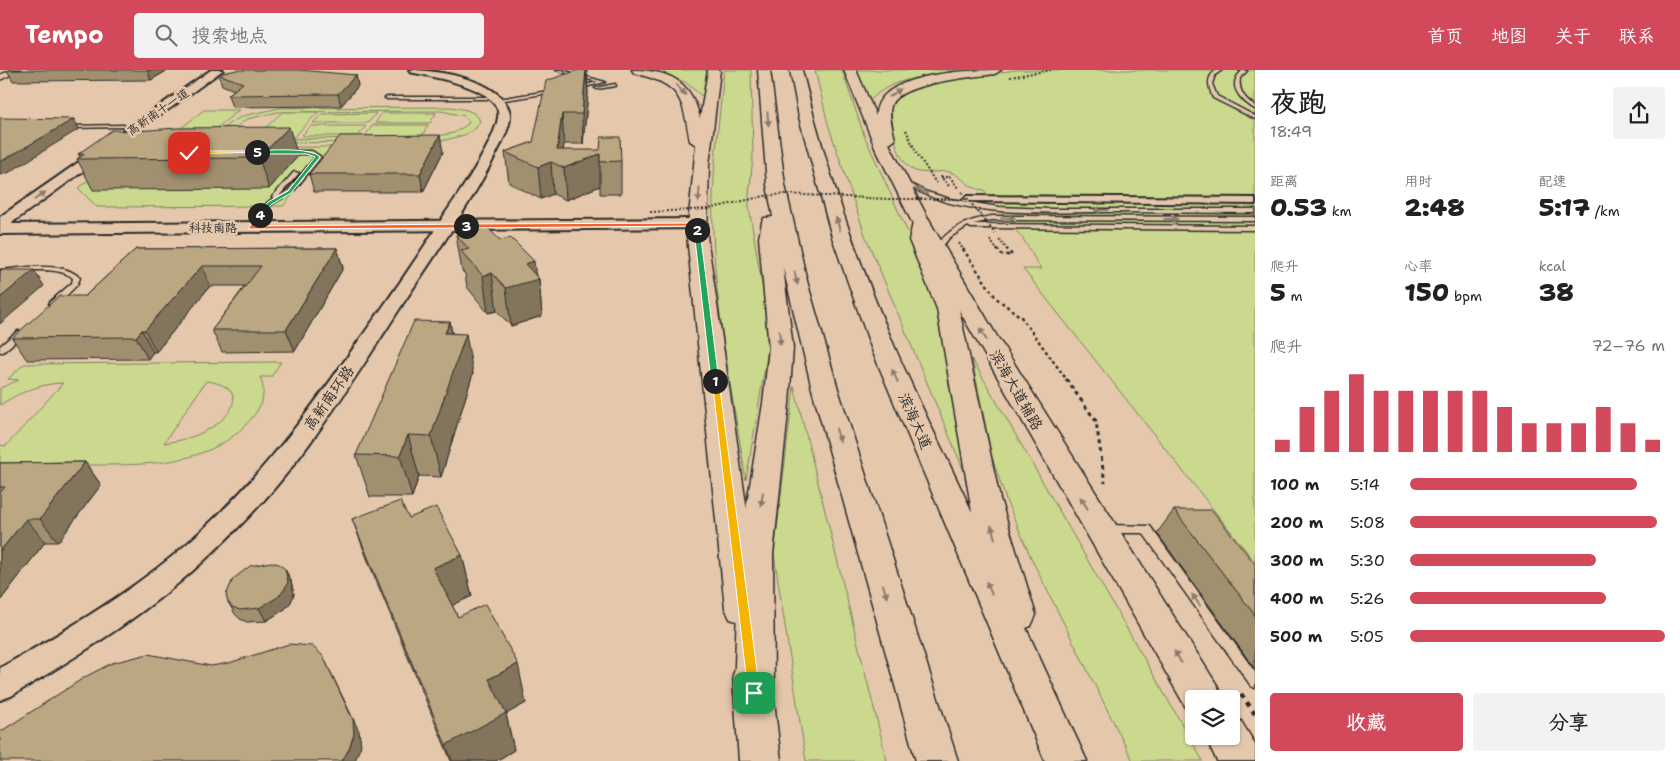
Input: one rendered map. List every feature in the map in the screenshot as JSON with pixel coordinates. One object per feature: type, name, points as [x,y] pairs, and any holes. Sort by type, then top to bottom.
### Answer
[{"type":"main road","points":[[638,70],[676,84],[687,96],[693,113],[701,165]]},
{"type":"main road","points":[[714,70],[701,165],[697,230],[754,693],[760,761]]},
{"type":"main road","points":[[764,70],[776,185],[796,281],[825,389],[937,761]]},
{"type":"main road","name":"滨海大道","points":[[796,70],[806,117],[836,220],[880,342],[1066,761]]},
{"type":"main road","name":"滨海大道辅路","points":[[850,70],[870,122],[973,316],[1198,690]]},
{"type":"main road","points":[[897,176],[883,109],[888,97],[897,91],[915,84],[998,74]]},
{"type":"main road","points":[[754,693],[756,554],[782,348],[769,238],[776,185]]},
{"type":"main road","points":[[922,223],[919,240],[948,309],[984,499],[1009,589],[1066,761]]},
{"type":"main road","name":"科技南路","points":[[0,229],[250,228],[442,232]]},
{"type":"main road","name":"科技南路","points":[[0,240],[442,232],[697,230]]},
{"type":"main road","points":[[1231,745],[1241,761]]},
{"type":"street","points":[[0,78],[17,70]]},
{"type":"street","name":"高新南十一道","points":[[0,209],[205,70]]},
{"type":"street","name":"高新南十一道","points":[[0,224],[218,70]]},
{"type":"street","points":[[414,70],[433,73],[467,84],[498,100]]},
{"type":"street","name":"高新南环路","points":[[0,685],[83,636],[163,580],[220,529],[263,484],[307,431],[442,232],[502,130],[505,113],[498,100]]},
{"type":"street","points":[[967,199],[1255,200]]},
{"type":"lane","points":[[558,70],[603,82],[572,88]]},
{"type":"lane","points":[[1220,70],[1213,74],[1210,84],[1215,97],[1255,118]]},
{"type":"lane","points":[[1241,70],[1245,71],[1238,78],[1238,88],[1245,100],[1255,108]]},
{"type":"lane","points":[[577,91],[615,85]]},
{"type":"lane","points":[[498,100],[563,90]]},
{"type":"lane","points":[[387,98],[498,100],[558,94]]},
{"type":"lane","points":[[66,126],[122,126]]},
{"type":"lane","points":[[270,203],[290,192],[318,157],[307,152],[283,152]]},
{"type":"lane","points":[[97,156],[111,155]]},
{"type":"lane","points":[[250,228],[296,173]]},
{"type":"lane","points":[[897,176],[926,194],[956,202],[988,207],[1060,210],[1255,211]]},
{"type":"lane","points":[[937,250],[942,240],[948,234],[980,220],[1003,218],[1255,219]]},
{"type":"lane","points":[[964,226],[1255,228]]},
{"type":"lane","points":[[0,272],[66,270],[73,273],[77,278],[74,284],[48,309]]},
{"type":"lane","points":[[0,350],[28,327]]},
{"type":"lane","points":[[1100,529],[1146,529],[1255,682]]},
{"type":"path","points":[[998,74],[1050,70]]},
{"type":"path","points":[[905,127],[916,152],[937,184]]},
{"type":"path","points":[[954,192],[941,177],[950,177],[1012,255],[1002,255],[988,236]]},
{"type":"path","points":[[650,212],[708,209],[765,196],[795,193],[888,199],[967,199]]},
{"type":"path","points":[[966,236],[959,243],[996,298],[1021,317],[1096,421],[1105,482],[1108,490]]},
{"type":"path","points":[[1240,692],[1255,714]]},
{"type":"green space","points":[[650,70],[707,70],[703,97],[685,82]]},
{"type":"green space","points":[[724,70],[751,70],[753,157],[749,208],[763,290],[768,349],[746,480],[721,325],[713,232],[714,171]]},
{"type":"green space","points":[[815,70],[842,70],[864,135],[933,288],[943,316],[964,471],[865,235],[828,124]]},
{"type":"green space","points":[[856,70],[974,70],[918,77],[904,81],[890,86],[869,102]]},
{"type":"green space","points":[[1015,70],[1255,70],[1255,562],[1023,269],[1041,269],[1023,239],[984,190],[974,188],[959,176],[950,172],[919,172],[911,169],[900,154],[893,133],[889,105],[898,97],[911,90],[947,80]]},
{"type":"green space","points":[[451,107],[472,112],[480,121],[476,128],[464,135],[446,140],[424,142],[253,143],[223,129],[243,116],[280,108]],"holes":[[[441,111],[465,116],[469,121],[468,124],[454,133],[426,138],[258,139],[235,128],[247,119],[278,112]]]},
{"type":"green space","points":[[204,110],[239,110],[209,134],[172,135]]},
{"type":"green space","points":[[282,112],[318,112],[294,137],[256,137]]},
{"type":"green space","points":[[376,113],[368,123],[313,123],[322,114]]},
{"type":"green space","points":[[382,113],[436,113],[430,123],[375,123]]},
{"type":"green space","points":[[373,125],[428,125],[422,136],[365,136]]},
{"type":"green space","points":[[311,126],[366,126],[358,136],[301,136]]},
{"type":"green space","points":[[331,147],[283,206],[97,207],[78,188],[133,148]]},
{"type":"green space","points":[[972,359],[1185,730],[1185,745],[1194,745],[1203,761],[1133,761],[1033,562],[1006,500],[992,457]]},
{"type":"green space","points":[[281,362],[271,377],[260,377],[263,388],[261,404],[251,419],[235,435],[197,455],[176,460],[131,465],[0,466],[0,445],[6,446],[63,383],[55,383],[30,390],[14,396],[0,405],[0,388],[19,380],[8,379],[24,364]],"holes":[[[206,381],[228,388],[232,394],[233,401],[231,408],[219,423],[182,440],[164,443]]]},
{"type":"green space","points":[[794,386],[887,761],[806,761],[774,555]]},
{"type":"building","points":[[237,70],[299,70],[356,75],[338,94],[228,95],[243,83],[218,74]]},
{"type":"building","points":[[578,70],[586,70],[582,114],[562,114],[557,150],[600,150],[601,137],[620,137],[621,161],[600,162],[600,154],[564,168],[551,162],[538,167],[505,152],[533,142],[546,81]]},
{"type":"building","points":[[0,118],[74,119],[0,162]]},
{"type":"building","points":[[289,127],[259,158],[77,159],[85,154],[78,154],[112,130]]},
{"type":"building","points":[[440,135],[420,174],[309,174],[340,136]]},
{"type":"building","points":[[487,227],[500,240],[511,238],[534,261],[525,264],[539,279],[506,288],[492,273],[483,276],[461,251],[469,249],[456,235]]},
{"type":"building","points":[[337,248],[286,330],[212,330],[261,266],[202,266],[145,330],[142,330],[136,337],[12,338],[59,296],[85,296],[136,249]]},
{"type":"building","points":[[0,270],[34,270],[0,298]]},
{"type":"building","points":[[414,321],[450,322],[445,333],[466,334],[431,436],[408,435],[400,456],[356,455]]},
{"type":"building","points":[[85,462],[40,519],[26,519],[0,551],[0,493],[5,487],[0,487],[0,463]]},
{"type":"building","points":[[400,501],[409,518],[436,507],[462,555],[433,568],[458,617],[485,604],[518,664],[489,679],[506,713],[446,745],[352,519]]},
{"type":"building","points":[[1174,510],[1212,510],[1255,564],[1255,615]]},
{"type":"building","points":[[271,562],[279,564],[285,569],[288,582],[278,597],[259,608],[240,610],[232,607],[226,595],[233,579],[250,566]]},
{"type":"building","points":[[289,644],[312,646],[323,656],[353,720],[354,734],[349,749],[342,761],[0,761],[0,732],[85,677],[112,663],[148,654],[211,666],[229,663]]},
{"type":"route","points":[[189,153],[302,152],[312,153],[318,157],[290,192],[270,203],[250,228],[697,224],[754,693]]}]
